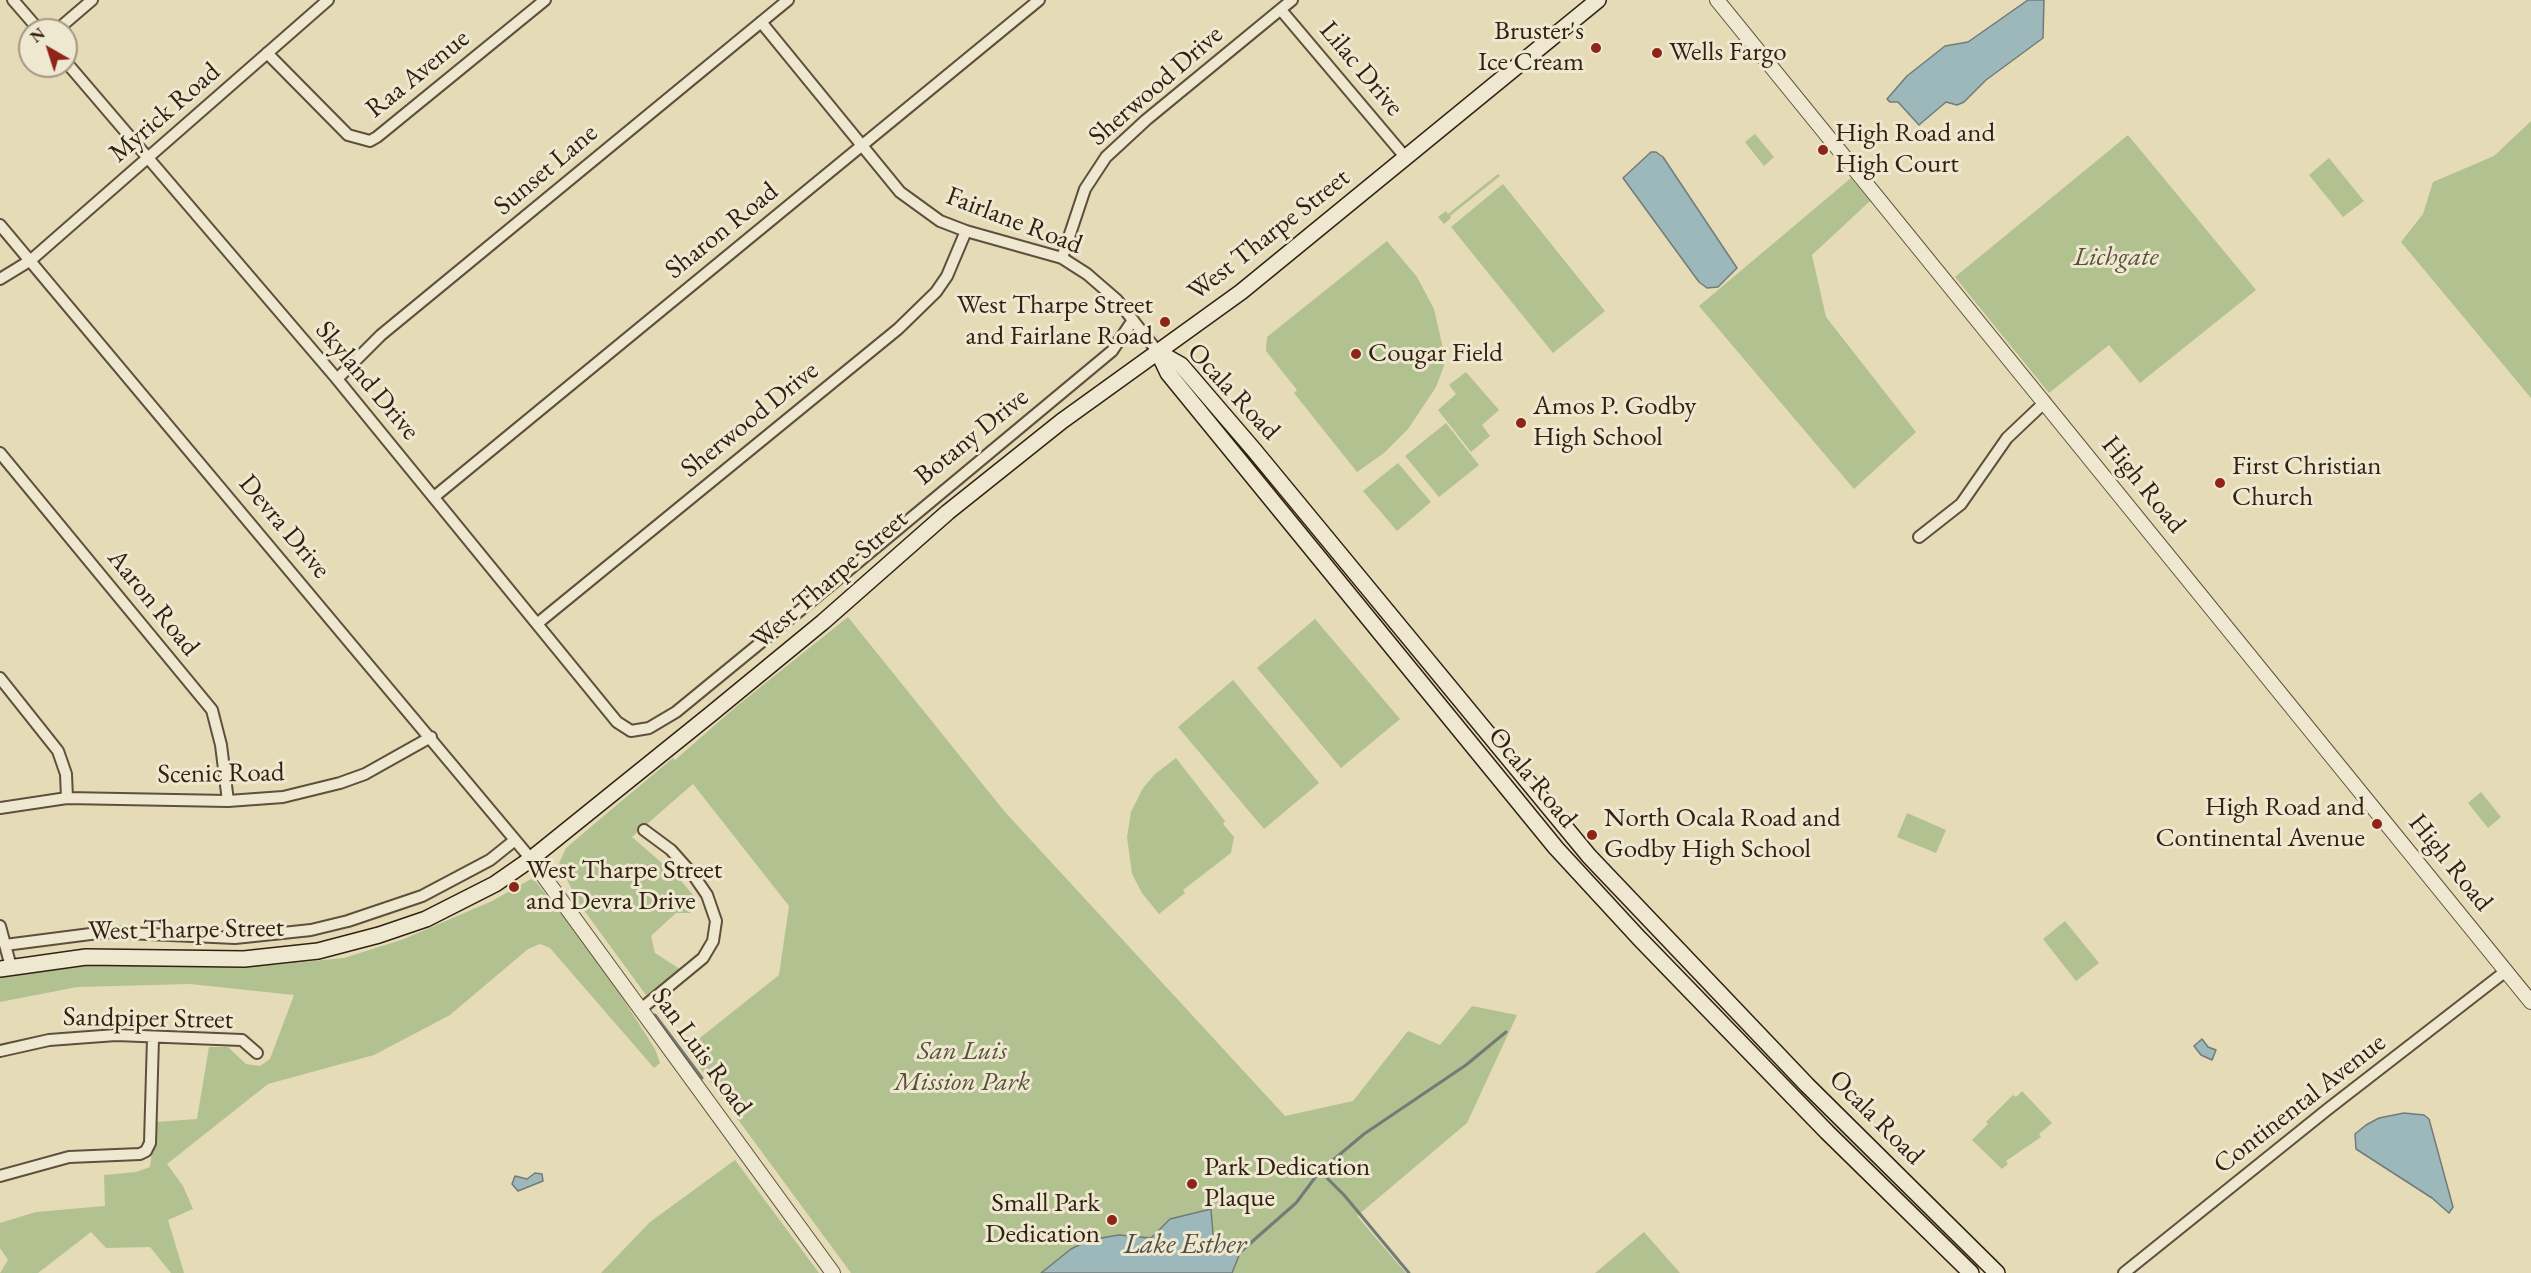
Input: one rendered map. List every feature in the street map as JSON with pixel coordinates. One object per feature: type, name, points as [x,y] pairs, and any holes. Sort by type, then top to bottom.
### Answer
[{"type":"main road","name":"West Tharpe Street","points":[[5,968],[86,957],[266,957],[344,945],[418,922],[495,884],[531,859],[823,622],[948,512],[1062,421],[1240,292],[1598,0]]},
{"type":"main road","name":"Ocala Road","points":[[1158,352],[1181,365],[1521,777],[1619,889],[1821,1100],[1997,1273]]},
{"type":"main road","name":"Ocala Road","points":[[1158,352],[1168,373],[1284,516],[1507,789],[1599,895],[1807,1112],[1971,1273]]},
{"type":"main road","points":[[1284,516],[1298,504]]},
{"type":"main road","points":[[1492,770],[1506,759]]},
{"type":"main road","points":[[1507,789],[1521,777]]},
{"type":"main road","points":[[1599,895],[1619,889]]},
{"type":"main road","points":[[1685,986],[1698,973]]},
{"type":"main road","points":[[1698,999],[1710,986]]},
{"type":"main road","points":[[1807,1112],[1821,1100]]},
{"type":"street","points":[[13,0],[29,18]]},
{"type":"street","points":[[71,18],[92,0]]},
{"type":"street","name":"Myrick Road","points":[[0,279],[30,260],[328,0]]},
{"type":"street","name":"Raa Avenue","points":[[267,53],[348,135],[370,141],[378,137],[545,0]]},
{"type":"street","name":"Sunset Lane","points":[[337,379],[381,335],[788,0]]},
{"type":"street","name":"Sharon Road","points":[[434,497],[1039,0]]},
{"type":"street","name":"Sherwood Drive","points":[[1062,258],[1085,189],[1106,156],[1146,120],[1292,0]]},
{"type":"street","name":"High Road","points":[[1717,0],[2531,1002]]},
{"type":"street","name":"Lilac Drive","points":[[1281,10],[1406,158]]},
{"type":"street","name":"Fairlane Road","points":[[761,22],[900,192],[940,220],[966,231],[1062,258],[1099,284],[1133,320],[1158,352]]},
{"type":"street","name":"Skyland Drive","points":[[78,76],[337,379],[617,722],[631,731]]},
{"type":"street","name":"Devra Drive","points":[[0,225],[531,859]]},
{"type":"street","name":"Sherwood Drive","points":[[538,623],[904,322],[947,276],[966,231]]},
{"type":"street","name":"Botany Drive","points":[[631,731],[649,728],[676,712],[1112,351],[1133,320]]},
{"type":"street","points":[[1919,537],[1961,504],[2007,438],[2045,402]]},
{"type":"street","name":"Aaron Road","points":[[0,453],[212,710],[222,746],[228,801]]},
{"type":"street","points":[[0,678],[58,751],[66,774],[67,798]]},
{"type":"street","name":"Scenic Road","points":[[0,808],[67,798],[228,801],[283,797],[340,783],[400,756],[431,737]]},
{"type":"street","points":[[641,1010],[703,958],[713,941],[716,921],[708,895],[694,876],[670,850],[644,830]]},
{"type":"street","points":[[5,945],[106,932],[235,938],[311,930],[348,921],[422,896],[490,860],[515,840]]},
{"type":"street","name":"San Luis Road","points":[[531,859],[833,1273]]},
{"type":"street","points":[[0,926],[5,945],[5,968]]},
{"type":"street","name":"Continental Avenue","points":[[2124,1273],[2338,1101],[2506,971]]},
{"type":"street","name":"Sandpiper Street","points":[[0,1051],[49,1040],[82,1037],[242,1040],[257,1053]]},
{"type":"street","points":[[0,1176],[69,1157],[144,1153],[150,1143],[153,1038]]},
{"type":"green space","points":[[2531,121],[2531,398],[2401,242],[2423,214],[2433,182],[2494,156]]},
{"type":"green space","points":[[1755,134],[1774,157],[1764,166],[1745,142]]},
{"type":"green space","name":"Lichgate","points":[[2128,135],[2256,290],[2140,383],[2109,345],[2049,393],[1955,277]]},
{"type":"green space","points":[[2329,158],[2364,201],[2343,217],[2309,175]]},
{"type":"green space","points":[[1498,174],[1500,176],[1450,216],[1451,218],[1444,224],[1438,217],[1446,211],[1448,214]]},
{"type":"green space","points":[[1851,178],[1870,201],[1812,255],[1826,317],[1916,432],[1854,489],[1699,306]]},
{"type":"green space","points":[[1503,184],[1605,311],[1553,353],[1451,227]]},
{"type":"green space","name":"Cougar Field","points":[[1387,241],[1417,277],[1434,309],[1445,357],[1444,366],[1436,387],[1408,429],[1384,453],[1357,472],[1294,393],[1297,390],[1266,351],[1267,337]]},
{"type":"green space","points":[[1466,372],[1499,410],[1482,425],[1490,436],[1471,452],[1438,410],[1456,394],[1449,385]]},
{"type":"green space","points":[[1446,423],[1479,465],[1439,497],[1405,456]]},
{"type":"green space","points":[[1398,463],[1431,502],[1397,531],[1363,491]]},
{"type":"green space","name":"San Luis Mission Park","points":[[848,617],[1005,812],[1285,1116],[1353,1101],[1408,1031],[1440,1045],[1472,1006],[1517,1015],[1467,1123],[1357,1216],[1406,1273],[851,1273],[686,1049],[779,975],[789,906],[693,784],[632,837],[677,876],[698,901],[690,913],[676,913],[651,936],[655,953],[683,971],[646,995],[578,902],[559,863],[566,848],[673,758],[675,760],[738,705]]},
{"type":"green space","points":[[1315,619],[1400,719],[1341,768],[1257,668]]},
{"type":"green space","points":[[1233,680],[1319,783],[1264,829],[1178,727]]},
{"type":"green space","points":[[1176,758],[1225,821],[1223,824],[1234,837],[1231,853],[1183,890],[1185,893],[1159,914],[1142,893],[1132,874],[1127,837],[1131,812],[1143,788],[1155,774]]},
{"type":"green space","points":[[2481,792],[2501,817],[2488,828],[2468,803]]},
{"type":"green space","points":[[1907,813],[1946,830],[1936,853],[1897,837]]},
{"type":"green space","points":[[533,878],[597,958],[655,1049],[660,1063],[654,1068],[550,948],[540,944],[528,949],[450,1015],[374,1055],[268,1084],[167,1164],[183,1186],[193,1209],[168,1220],[184,1273],[171,1273],[150,1247],[106,1248],[91,1232],[38,1273],[0,1273],[8,1260],[0,1248],[0,1223],[36,1212],[105,1206],[104,1175],[136,1172],[150,1167],[156,1122],[197,1119],[209,1047],[228,1047],[246,1064],[260,1066],[270,1059],[294,995],[190,984],[77,987],[0,1002],[0,978],[73,966],[272,965],[344,958],[404,939],[492,901]]},
{"type":"green space","points":[[2065,921],[2099,963],[2076,981],[2043,939]]},
{"type":"green space","points":[[2022,1091],[2052,1123],[2039,1134],[2041,1137],[2006,1161],[2008,1164],[2002,1169],[1972,1140],[2013,1095],[2016,1097]]},
{"type":"green space","points":[[735,1160],[819,1273],[601,1273],[650,1222]]},
{"type":"green space","points":[[1644,1232],[1680,1273],[1595,1273]]},
{"type":"water","points":[[2028,0],[2044,0],[2043,38],[1986,80],[1964,102],[1957,105],[1946,102],[1919,125],[1898,102],[1890,102],[1887,99],[1907,76],[1945,46],[1968,42]]},
{"type":"water","points":[[1651,152],[1656,152],[1663,157],[1737,268],[1718,287],[1707,288],[1699,282],[1623,178]]},
{"type":"water","points":[[2202,1039],[2208,1047],[2216,1050],[2212,1060],[2201,1055],[2194,1046]]},
{"type":"water","points":[[2404,1113],[2424,1115],[2429,1119],[2453,1207],[2449,1213],[2432,1198],[2356,1149],[2355,1134],[2366,1125],[2379,1118]]},
{"type":"water","points":[[535,1173],[542,1174],[543,1181],[518,1191],[512,1184],[515,1176],[527,1179]]},
{"type":"water","name":"Lake Esther","points":[[1211,1209],[1214,1247],[1240,1253],[1232,1273],[1041,1273],[1071,1249],[1089,1240],[1119,1235],[1151,1238],[1170,1219]]},
{"type":"waterway","points":[[655,1015],[702,1078]]},
{"type":"waterway","points":[[1238,1254],[1296,1203],[1320,1171],[1364,1134],[1466,1065],[1506,1032]]},
{"type":"waterway","points":[[1320,1171],[1344,1195],[1409,1273]]},
{"type":"place","name":"Bruster's Ice Cream","points":[[1596,48]]},
{"type":"place","name":"Wells Fargo","points":[[1657,53]]},
{"type":"place","name":"High Road and High Court","points":[[1823,150]]},
{"type":"place","name":"West Tharpe Street and Fairlane Road","points":[[1165,322]]},
{"type":"place","name":"Cougar Field","points":[[1356,354]]},
{"type":"place","name":"Amos P. Godby High School","points":[[1521,423]]},
{"type":"place","name":"First Christian Church","points":[[2220,483]]},
{"type":"place","name":"High Road and Continental Avenue","points":[[2377,824]]},
{"type":"place","name":"North Ocala Road and Godby High School","points":[[1592,835]]},
{"type":"place","name":"West Tharpe Street and Devra Drive","points":[[514,887]]},
{"type":"place","name":"Park Dedication Plaque","points":[[1192,1184]]},
{"type":"place","name":"Small Park Dedication","points":[[1112,1220]]}]
